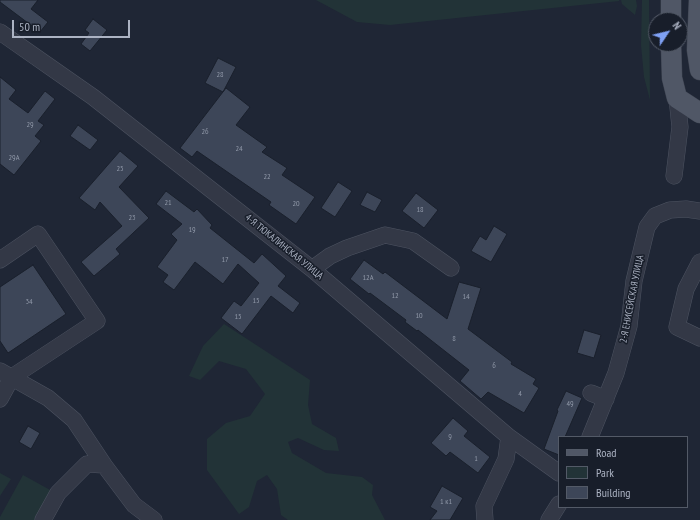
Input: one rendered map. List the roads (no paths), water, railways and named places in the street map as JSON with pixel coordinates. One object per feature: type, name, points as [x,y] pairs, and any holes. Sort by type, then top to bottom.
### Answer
[{"type":"main road","points":[[671,0],[671,12]]},
{"type":"main road","points":[[699,0],[697,50],[700,70]]},
{"type":"main road","points":[[670,52],[672,78],[677,98],[700,113]]},
{"type":"street","name":"4-Я ТЮКАЛИНСКАЯ УЛИЦА","points":[[0,32],[93,96],[312,269],[509,437],[558,472]]},
{"type":"street","points":[[674,176],[680,127],[677,98]]},
{"type":"street","name":"2-Я ЕНИСЕЙСКАЯ УЛИЦА","points":[[590,436],[598,396],[616,373],[629,326],[634,282],[647,227],[655,216],[670,210],[686,209],[700,211]]},
{"type":"street","points":[[0,260],[38,234],[97,321],[6,374],[0,399]]},
{"type":"street","points":[[312,269],[330,256],[347,248],[385,235],[413,241],[451,268]]},
{"type":"street","points":[[700,262],[686,288],[678,327],[700,338]]},
{"type":"street","points":[[6,374],[48,398],[74,420],[104,465],[134,504],[154,520]]},
{"type":"street","points":[[485,520],[484,506],[506,459],[509,437]]},
{"type":"street","points":[[43,520],[58,493],[87,464],[104,465]]},
{"type":"street","points":[[549,520],[558,506]]}]
